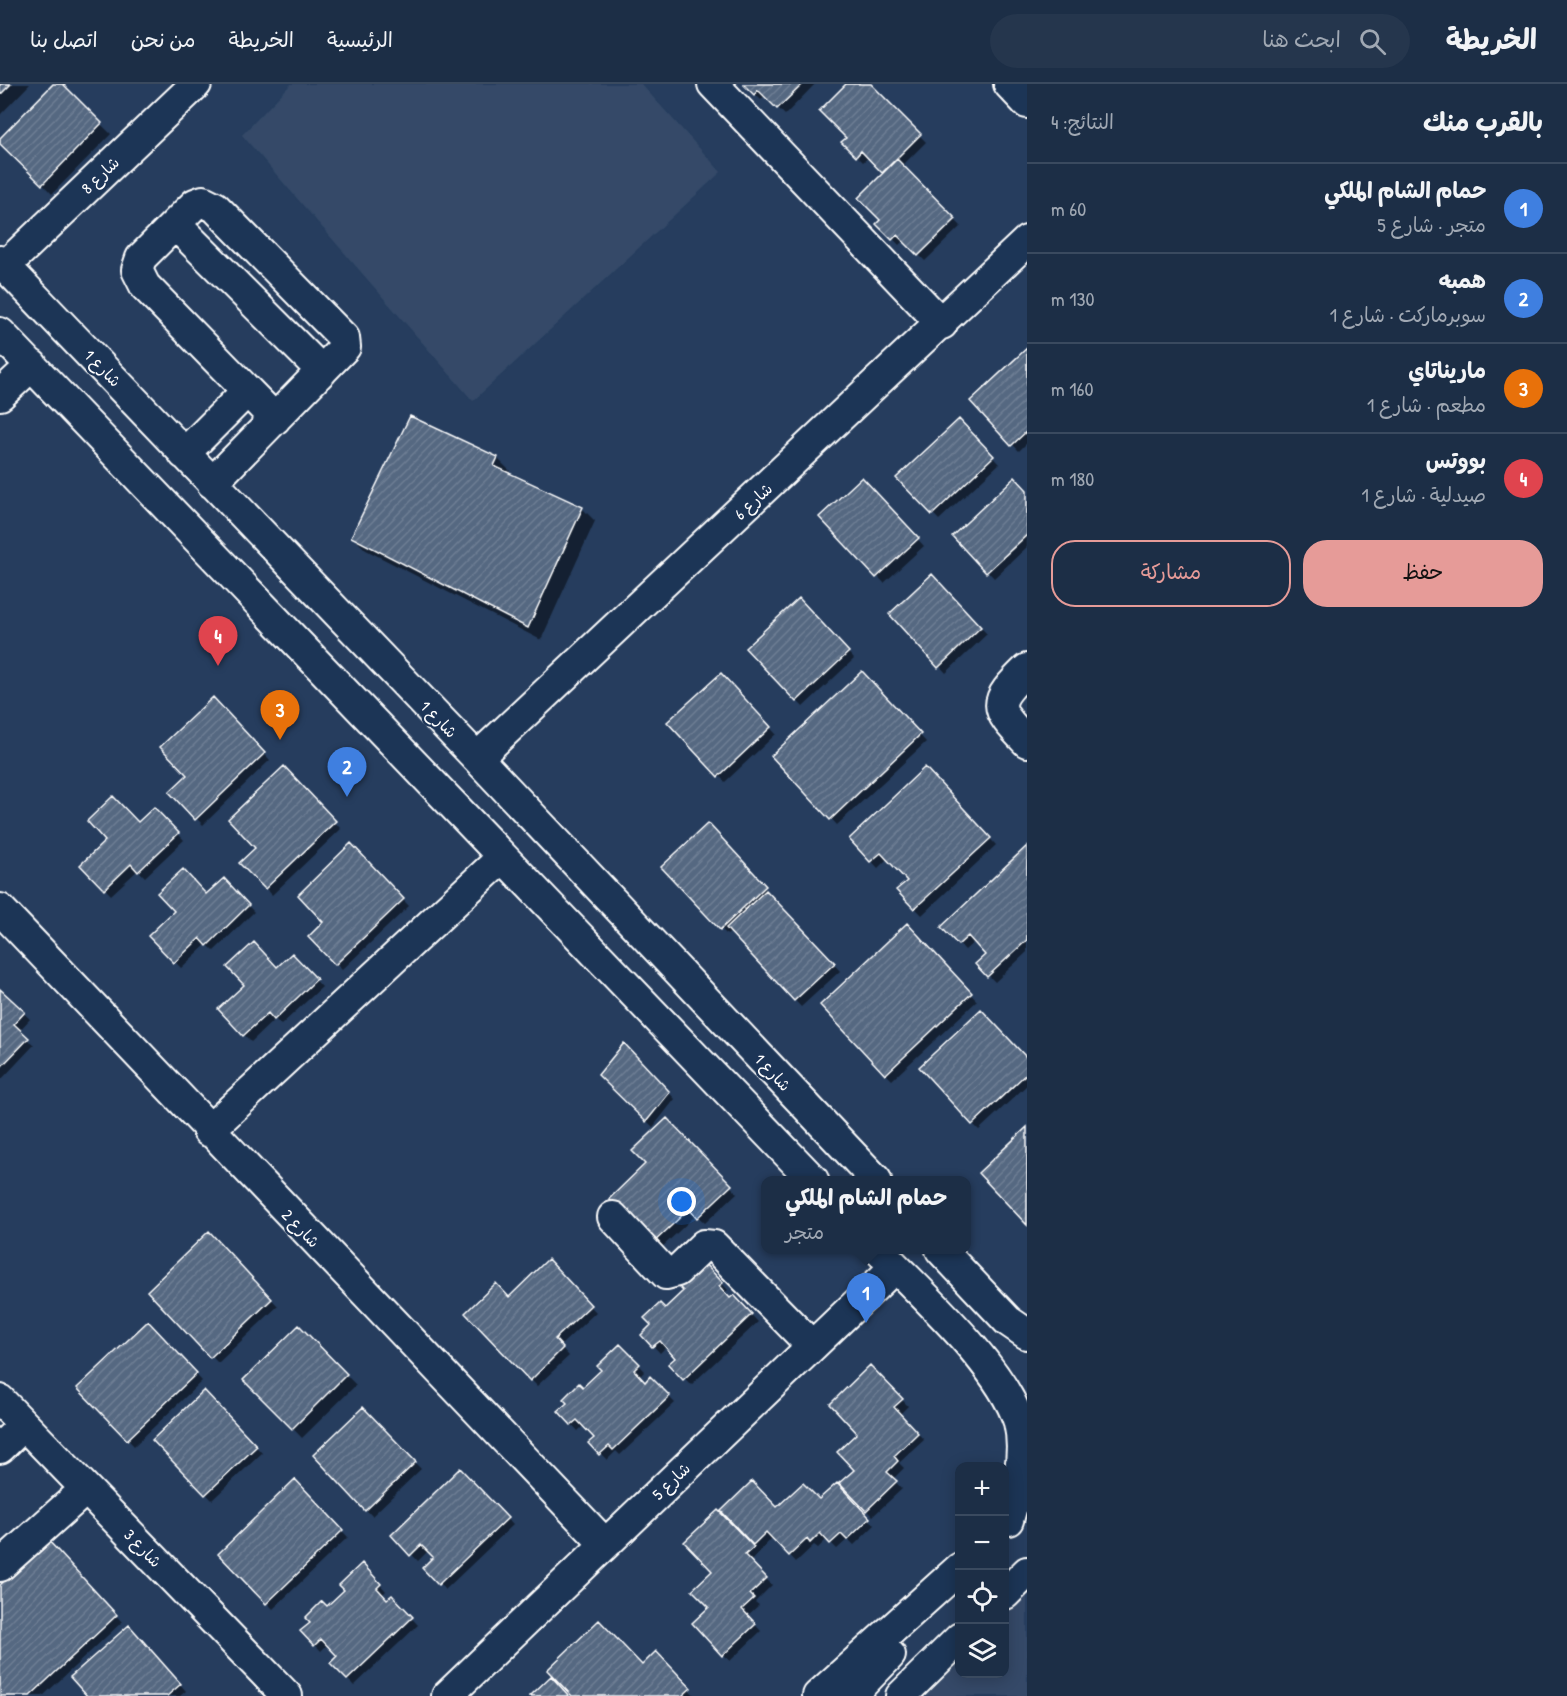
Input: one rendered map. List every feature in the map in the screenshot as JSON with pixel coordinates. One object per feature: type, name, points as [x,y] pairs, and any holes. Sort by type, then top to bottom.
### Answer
[{"type":"street","name":"شارع 8","points":[[2,263],[196,84]]},
{"type":"street","points":[[712,84],[942,324]]},
{"type":"street","points":[[1009,84],[1027,103]]},
{"type":"street","points":[[212,483],[275,419],[322,371],[345,347],[344,338],[215,207],[208,202],[195,204],[141,258],[137,270],[145,286],[275,419]]},
{"type":"street","points":[[176,224],[322,371]]},
{"type":"street","name":"شارع 6","points":[[477,758],[942,324],[1027,241]]},
{"type":"street","name":"شارع 1","points":[[2,263],[477,758],[872,1176]]},
{"type":"street","points":[[0,333],[809,1176]]},
{"type":"street","points":[[0,395],[32,365]]},
{"type":"street","points":[[184,454],[247,391]]},
{"type":"street","points":[[1027,669],[1004,694],[1000,704],[1008,723],[1027,742]]},
{"type":"street","points":[[208,1131],[503,857]]},
{"type":"street","name":"شارع 2","points":[[0,909],[208,1131],[605,1544]]},
{"type":"street","points":[[613,1217],[666,1274],[676,1271],[704,1245],[714,1246],[812,1346]]},
{"type":"street","points":[[945,1254],[1017,1328],[1007,1332],[1001,1341],[992,1347],[980,1348],[969,1344]]},
{"type":"street","points":[[887,1258],[969,1344],[1005,1392],[1019,1423],[1022,1472],[1013,1515]]},
{"type":"street","name":"شارع 5","points":[[447,1696],[812,1346],[887,1258]]},
{"type":"street","name":"شارع 3","points":[[0,1400],[287,1696]]},
{"type":"street","points":[[0,1448],[24,1425]]},
{"type":"street","points":[[0,1566],[86,1489]]},
{"type":"street","points":[[818,1696],[958,1570]]},
{"type":"street","points":[[1009,1590],[1027,1572]]},
{"type":"street","points":[[855,1696],[862,1684],[942,1602],[955,1583]]},
{"type":"street","points":[[901,1696],[955,1643]]},
{"type":"shaded area","points":[[291,84],[641,84],[721,172],[473,401],[242,135]]},
{"type":"shaded area","points":[[1027,1573],[1027,1696],[899,1696],[955,1642],[955,1678],[1009,1678],[1009,1591]]},
{"type":"building","points":[[0,84],[11,84],[0,95]]},
{"type":"building","points":[[53,84],[63,84],[102,123],[42,185],[0,144],[0,138]]},
{"type":"building","points":[[743,84],[803,84],[777,109],[758,90],[754,95]]},
{"type":"building","points":[[846,84],[871,84],[921,134],[882,173],[861,151],[856,157],[841,142],[846,138],[819,111]]},
{"type":"building","points":[[897,159],[956,219],[918,256],[897,235],[892,240],[876,224],[880,220],[858,198]]},
{"type":"building","points":[[1027,348],[1027,431],[1011,446],[970,401]]},
{"type":"building","points":[[410,416],[498,457],[494,466],[583,507],[528,628],[351,537]]},
{"type":"building","points":[[959,419],[994,456],[932,515],[896,478]]},
{"type":"building","points":[[862,477],[919,538],[876,578],[819,517]]},
{"type":"building","points":[[1015,477],[1027,490],[1027,535],[986,573],[952,536]]},
{"type":"building","points":[[932,574],[981,627],[938,668],[889,614]]},
{"type":"building","points":[[799,598],[849,652],[796,702],[745,648]]},
{"type":"building","points":[[862,671],[921,734],[830,820],[771,756]]},
{"type":"building","points":[[721,673],[771,727],[718,777],[667,722]]},
{"type":"building","points":[[213,697],[265,753],[195,820],[169,792],[187,775],[160,747]]},
{"type":"building","points":[[284,766],[336,821],[265,889],[239,863],[255,848],[228,819]]},
{"type":"building","points":[[925,767],[991,838],[914,909],[896,890],[907,881],[881,853],[870,862],[849,839]]},
{"type":"building","points":[[113,796],[138,822],[154,807],[179,833],[138,872],[131,864],[104,890],[80,865],[105,841],[87,821]]},
{"type":"building","points":[[708,823],[766,886],[720,930],[661,867]]},
{"type":"building","points":[[351,843],[404,899],[335,965],[308,937],[323,922],[298,895]]},
{"type":"building","points":[[1027,846],[1027,940],[987,977],[975,964],[985,955],[968,936],[958,945],[941,927]]},
{"type":"building","points":[[183,869],[206,894],[224,878],[249,905],[207,946],[200,938],[174,963],[148,936],[174,911],[157,893]]},
{"type":"building","points":[[766,890],[835,963],[794,1001],[726,928]]},
{"type":"building","points":[[907,923],[972,993],[885,1075],[820,1005]]},
{"type":"building","points":[[254,942],[277,967],[292,953],[317,979],[274,1020],[268,1013],[243,1036],[218,1009],[244,985],[227,967]]},
{"type":"building","points":[[0,989],[25,1012],[14,1024],[29,1038],[0,1068]]},
{"type":"building","points":[[981,1009],[1027,1058],[1027,1073],[972,1125],[919,1067]]},
{"type":"building","points":[[624,1043],[670,1092],[646,1122],[598,1075]]},
{"type":"building","points":[[667,1118],[732,1185],[697,1218],[689,1209],[652,1244],[609,1199],[645,1164],[632,1151]]},
{"type":"building","points":[[1027,1127],[1027,1225],[978,1173]]},
{"type":"building","points":[[209,1231],[272,1299],[210,1358],[147,1291]]},
{"type":"building","points":[[548,1259],[591,1305],[555,1339],[563,1348],[530,1381],[465,1313],[496,1283],[509,1297]]},
{"type":"building","points":[[703,1262],[723,1283],[719,1286],[730,1298],[734,1295],[752,1314],[683,1380],[668,1364],[675,1358],[660,1341],[652,1347],[641,1335],[651,1325],[644,1318],[660,1303],[665,1308],[683,1291],[678,1286]]},
{"type":"building","points":[[148,1321],[197,1373],[127,1440],[77,1388]]},
{"type":"building","points":[[299,1325],[347,1374],[292,1429],[243,1380]]},
{"type":"building","points":[[620,1344],[640,1364],[634,1370],[645,1382],[650,1376],[670,1396],[613,1450],[609,1446],[599,1455],[588,1443],[594,1438],[577,1420],[571,1425],[558,1411],[567,1403],[563,1399],[579,1383],[583,1387],[601,1370],[597,1366]]},
{"type":"building","points":[[870,1365],[903,1399],[894,1407],[918,1433],[894,1456],[898,1461],[887,1472],[897,1481],[866,1511],[839,1483],[854,1470],[837,1452],[857,1433],[830,1404]]},
{"type":"building","points":[[204,1390],[257,1446],[205,1495],[152,1440]]},
{"type":"building","points":[[363,1407],[416,1462],[365,1511],[313,1455]]},
{"type":"building","points":[[460,1468],[508,1518],[438,1585],[422,1568],[433,1557],[421,1545],[410,1556],[391,1535]]},
{"type":"building","points":[[295,1479],[343,1530],[266,1604],[218,1554]]},
{"type":"building","points":[[752,1481],[777,1507],[803,1483],[819,1499],[837,1483],[870,1518],[847,1540],[841,1534],[830,1544],[820,1533],[810,1543],[807,1539],[789,1556],[766,1532],[753,1545],[721,1511]]},
{"type":"building","points":[[718,1510],[754,1547],[745,1555],[767,1578],[750,1594],[754,1598],[742,1609],[756,1624],[722,1656],[692,1623],[709,1607],[692,1590],[712,1571],[684,1542]]},
{"type":"building","points":[[48,1540],[117,1615],[30,1696],[0,1696],[0,1585]]},
{"type":"building","points":[[362,1563],[381,1584],[377,1588],[387,1599],[392,1595],[413,1617],[347,1680],[330,1663],[337,1656],[321,1639],[314,1646],[300,1631],[310,1623],[305,1618],[322,1601],[327,1606],[344,1590],[339,1585]]},
{"type":"building","points":[[599,1620],[642,1665],[656,1651],[691,1688],[682,1696],[572,1696],[547,1670]]},
{"type":"building","points":[[129,1625],[181,1684],[167,1696],[87,1696],[70,1677]]},
{"type":"building","points":[[551,1676],[569,1696],[530,1696]]},
{"type":"place","name":"بووتس","points":[[218,666]]},
{"type":"place","name":"ماريناتاي","points":[[280,740]]},
{"type":"place","name":"همبه","points":[[347,797]]},
{"type":"place","name":"حمام الشام الملكي","points":[[866,1323]]}]
